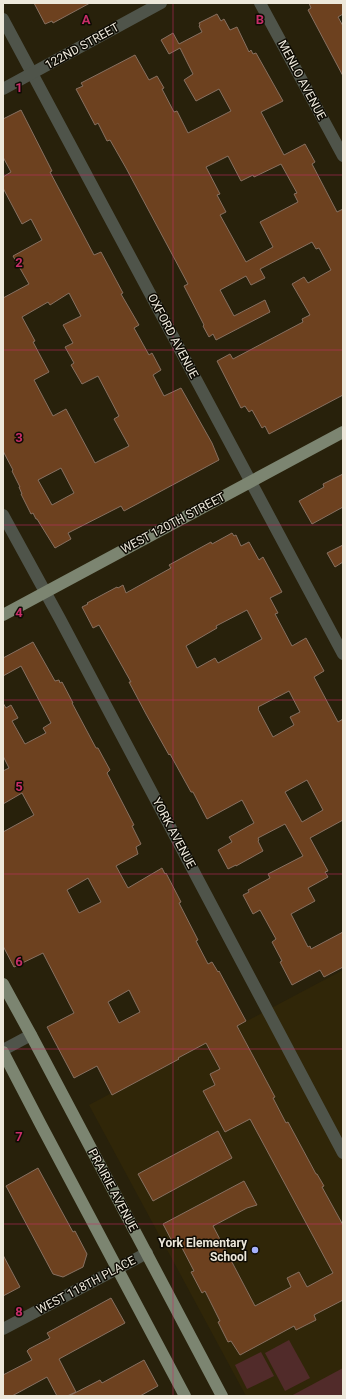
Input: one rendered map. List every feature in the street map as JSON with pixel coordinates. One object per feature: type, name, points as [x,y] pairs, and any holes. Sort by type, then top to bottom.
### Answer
[{"type":"main road","name":"WEST 120TH STREET","points":[[3,615],[343,432]]},
{"type":"main road","name":"PRAIRIE AVENUE","points":[[3,984],[222,1396]]},
{"type":"main road","points":[[3,1051],[40,1125],[185,1396]]},
{"type":"street","name":"122ND STREET","points":[[3,89],[161,3]]},
{"type":"street","name":"MENLO AVENUE","points":[[260,3],[343,156]]},
{"type":"street","name":"OXFORD AVENUE","points":[[3,19],[343,654]]},
{"type":"street","name":"YORK AVENUE","points":[[3,515],[343,1152]]},
{"type":"street","points":[[3,1051],[31,1035]]},
{"type":"street","name":"WEST 118TH PLACE","points":[[3,1328],[147,1253]]},
{"type":"shaded area","name":"York Elementary School","points":[[343,970],[343,1396],[246,1396],[89,1105]]},
{"type":"shaded area","points":[[289,1340],[310,1378],[285,1391],[265,1353]]},
{"type":"shaded area","points":[[261,1352],[274,1376],[247,1389],[235,1365]]},
{"type":"shaded area","points":[[343,1368],[343,1396],[291,1396]]},
{"type":"building","points":[[34,3],[90,3],[53,23],[52,21],[45,24]]},
{"type":"building","points":[[309,3],[343,3],[343,14],[338,17],[343,26],[343,76],[308,10],[311,8]]},
{"type":"building","points":[[217,14],[221,21],[224,19],[230,30],[237,27],[249,52],[251,50],[253,54],[256,53],[283,101],[261,112],[284,155],[305,144],[315,162],[312,164],[337,212],[343,209],[343,395],[269,434],[265,426],[262,428],[252,410],[249,412],[245,406],[241,408],[217,361],[230,354],[233,359],[303,322],[302,319],[310,315],[292,284],[304,277],[308,283],[331,270],[319,248],[316,249],[312,242],[260,269],[265,278],[251,285],[246,276],[220,290],[234,316],[265,300],[270,312],[216,340],[213,334],[209,337],[184,286],[188,284],[126,168],[110,140],[107,141],[98,123],[95,125],[76,89],[83,86],[81,83],[135,55],[149,80],[157,76],[164,88],[162,89],[174,112],[177,111],[188,133],[231,111],[219,89],[196,101],[184,80],[193,74],[180,48],[169,54],[161,40],[173,33],[179,44],[202,32],[199,23]],"holes":[[[228,156],[241,181],[253,175],[254,177],[281,164],[297,193],[294,194],[298,202],[260,222],[273,247],[246,262],[220,215],[226,212],[217,195],[220,194],[206,167]]]},
{"type":"building","points":[[21,110],[52,171],[50,172],[94,255],[101,252],[123,293],[121,294],[139,325],[134,328],[149,355],[152,353],[161,370],[153,375],[164,396],[181,388],[212,443],[219,460],[124,511],[121,506],[68,533],[71,539],[55,548],[33,513],[31,514],[21,494],[20,487],[12,471],[13,470],[3,451],[3,298],[29,284],[13,256],[42,240],[31,219],[22,224],[3,188],[3,177],[11,172],[3,157],[3,119]],"holes":[[[69,293],[81,316],[63,325],[73,343],[65,347],[74,363],[71,365],[82,384],[98,376],[119,416],[114,419],[129,446],[95,463],[66,409],[53,416],[34,380],[49,372],[22,317],[48,302],[50,305]],[[61,468],[74,493],[52,505],[38,480]]]},
{"type":"building","points":[[343,474],[343,507],[312,524],[299,501],[324,487],[323,484]]},
{"type":"building","points":[[232,533],[234,536],[236,535],[241,546],[249,542],[259,560],[263,557],[282,592],[270,598],[278,613],[275,614],[292,646],[306,638],[324,671],[314,677],[338,722],[343,719],[343,820],[310,838],[328,871],[325,872],[328,877],[308,888],[315,901],[291,914],[308,947],[310,946],[311,949],[343,932],[343,967],[324,977],[320,970],[292,985],[272,942],[276,939],[260,910],[253,914],[243,895],[249,892],[248,890],[270,878],[268,874],[303,856],[285,824],[258,838],[263,851],[228,869],[218,850],[232,842],[229,837],[254,823],[242,800],[207,819],[193,792],[191,792],[146,714],[129,682],[131,682],[99,625],[93,628],[82,607],[123,585],[126,593],[171,568],[169,565],[211,542],[212,544]],"holes":[[[247,610],[262,639],[218,663],[215,658],[197,668],[186,646],[217,628],[216,626]],[[289,691],[300,712],[290,717],[294,725],[273,737],[258,707]],[[307,780],[323,810],[302,822],[285,792]]]},
{"type":"building","points":[[343,545],[343,562],[335,567],[327,553]]},
{"type":"building","points":[[33,642],[55,681],[59,680],[60,683],[62,682],[96,748],[98,748],[110,770],[107,773],[134,825],[132,826],[141,844],[136,847],[138,854],[116,866],[128,888],[162,868],[165,874],[166,873],[181,902],[179,903],[198,940],[196,941],[208,964],[212,962],[218,972],[219,971],[246,1021],[237,1026],[275,1097],[273,1098],[286,1123],[288,1122],[324,1186],[322,1187],[343,1225],[343,1300],[314,1315],[316,1320],[296,1330],[294,1326],[240,1355],[231,1341],[228,1342],[218,1322],[220,1321],[205,1291],[202,1293],[191,1272],[194,1271],[180,1244],[175,1247],[163,1224],[244,1181],[257,1205],[247,1208],[213,1226],[255,1306],[291,1287],[287,1278],[299,1272],[307,1287],[333,1273],[250,1119],[225,1132],[203,1091],[215,1085],[210,1074],[220,1069],[206,1043],[112,1095],[97,1066],[74,1078],[47,1027],[74,1013],[43,953],[14,967],[3,946],[3,832],[34,815],[22,793],[3,804],[3,771],[9,768],[3,756],[3,703],[6,708],[11,705],[18,718],[12,721],[25,744],[46,733],[43,728],[51,723],[21,666],[3,676],[3,658]],"holes":[[[88,878],[101,902],[79,913],[67,890]],[[129,990],[140,1012],[119,1023],[108,1002]]]},
{"type":"building","points":[[218,1131],[232,1158],[153,1201],[138,1174]]},
{"type":"building","points":[[38,1168],[73,1232],[75,1231],[87,1254],[83,1267],[63,1277],[53,1274],[6,1186]]},
{"type":"building","points":[[3,1255],[20,1287],[3,1296]]},
{"type":"building","points":[[111,1298],[125,1323],[59,1359],[76,1392],[67,1396],[57,1396],[47,1377],[12,1396],[3,1396],[3,1375],[32,1360],[27,1351],[29,1349],[50,1338],[47,1333]]},
{"type":"building","points":[[144,1360],[158,1386],[140,1396],[69,1396],[100,1380],[102,1383]]},
{"type":"place","name":"York Elementary School","points":[[255,1250]]}]
